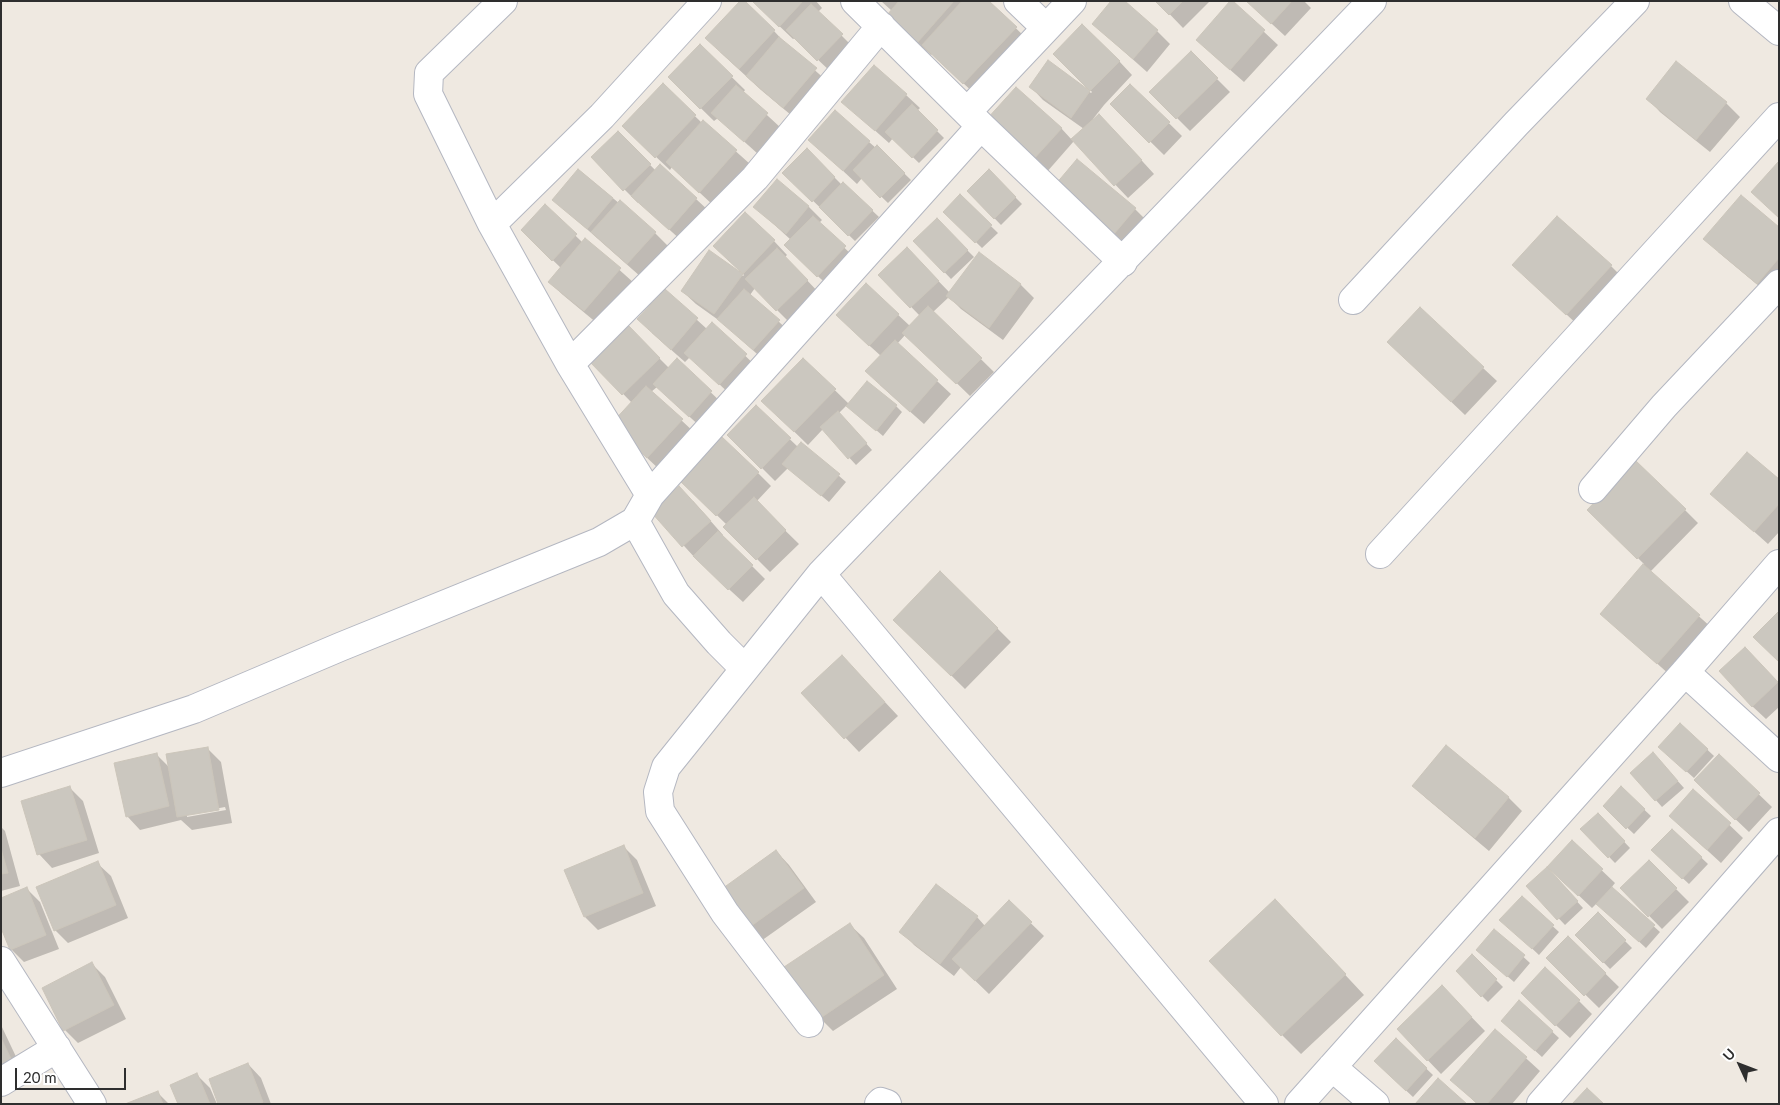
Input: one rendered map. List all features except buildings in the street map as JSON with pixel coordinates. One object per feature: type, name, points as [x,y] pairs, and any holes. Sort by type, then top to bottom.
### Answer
[{"type":"street","points":[[503,1],[429,73],[428,94],[492,224],[570,364],[650,495]]},
{"type":"street","points":[[492,224],[602,116],[707,1]]},
{"type":"street","points":[[855,1],[974,119],[1123,262]]},
{"type":"street","points":[[1018,1],[1046,28]]},
{"type":"street","points":[[1,773],[194,710],[340,647],[599,542],[634,521],[650,495],[974,119],[1046,28],[1072,1]]},
{"type":"street","points":[[809,1023],[725,913],[660,811],[658,792],[666,767],[821,574],[1372,1]]},
{"type":"street","points":[[1353,300],[1516,124],[1635,1]]},
{"type":"street","points":[[1744,1],[1779,31]]},
{"type":"street","points":[[570,364],[755,178],[881,26]]},
{"type":"street","points":[[1380,554],[1779,117]]},
{"type":"street","points":[[1593,489],[1664,406],[1779,284]]},
{"type":"street","points":[[634,521],[676,594],[744,668]]},
{"type":"street","points":[[1299,1104],[1779,564]]},
{"type":"street","points":[[821,574],[1264,1104]]},
{"type":"street","points":[[1685,672],[1779,758]]},
{"type":"street","points":[[1541,1104],[1779,832]]},
{"type":"street","points":[[1,961],[92,1104]]},
{"type":"street","points":[[1,1082],[57,1048]]},
{"type":"street","points":[[1332,1066],[1375,1104]]},
{"type":"street","points":[[879,1104],[881,1102],[887,1104]]}]
